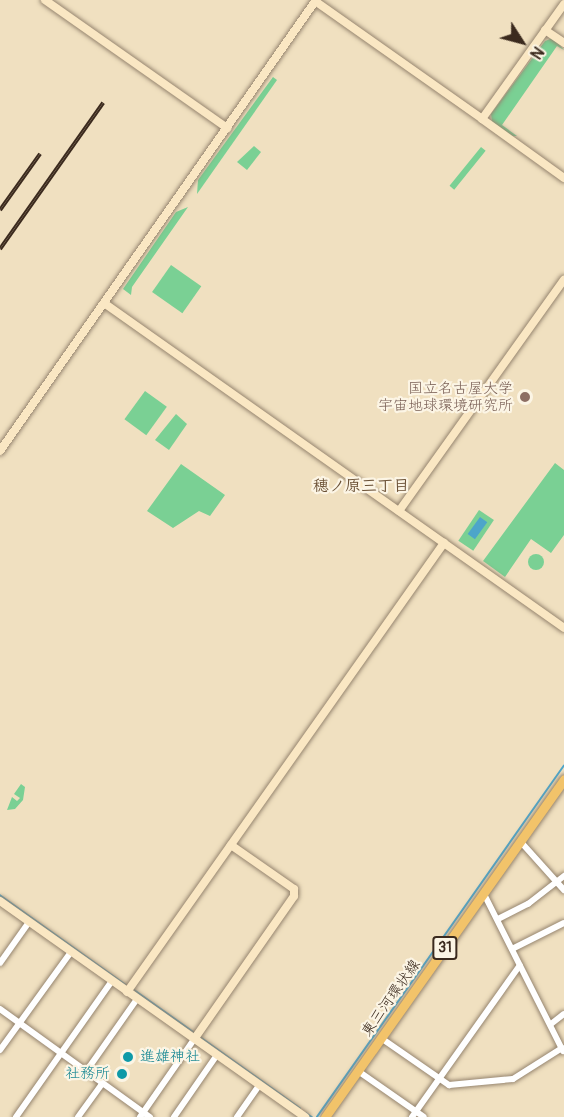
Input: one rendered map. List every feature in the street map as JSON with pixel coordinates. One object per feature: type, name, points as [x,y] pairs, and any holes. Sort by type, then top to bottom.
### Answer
[{"type":"main road","name":"東三河環状線","points":[[325,1117],[563,781]]},
{"type":"street","points":[[45,0],[227,128]]},
{"type":"street","points":[[0,451],[316,1],[564,178]]},
{"type":"street","points":[[482,119],[564,4]]},
{"type":"street","points":[[545,30],[564,44]]},
{"type":"street","points":[[399,512],[564,280]]},
{"type":"street","points":[[104,303],[564,628]]},
{"type":"street","points":[[127,992],[444,543]]},
{"type":"street","points":[[520,841],[564,890]]},
{"type":"street","points":[[141,1115],[294,896],[294,889],[231,845]]},
{"type":"street","points":[[498,919],[528,904],[564,876]]},
{"type":"street","points":[[381,1038],[449,1085],[513,1078],[563,1050],[484,894]]},
{"type":"street","points":[[0,901],[305,1117]]},
{"type":"street","points":[[0,963],[29,922]]},
{"type":"street","points":[[512,949],[564,923]]},
{"type":"street","points":[[0,1050],[71,952]]},
{"type":"street","points":[[412,1117],[520,965]]},
{"type":"street","points":[[15,1117],[61,1055],[111,981]]},
{"type":"street","points":[[85,1072],[137,999]]},
{"type":"street","points":[[0,1010],[141,1115],[150,1117]]},
{"type":"street","points":[[551,1024],[564,1014]]},
{"type":"street","points":[[174,1117],[218,1055]]},
{"type":"street","points":[[358,1071],[424,1117]]},
{"type":"street","points":[[78,1117],[102,1084]]},
{"type":"street","points":[[237,1117],[259,1085]]},
{"type":"green space","points":[[553,38],[564,50],[557,46],[502,125],[517,136],[511,136],[492,122],[491,114],[545,41]]},
{"type":"green space","points":[[273,77],[277,80],[197,194],[198,180]]},
{"type":"green space","points":[[254,146],[261,152],[247,170],[237,162]]},
{"type":"green space","points":[[481,147],[486,151],[454,190],[450,186]]},
{"type":"green space","points":[[188,207],[132,287],[131,295],[123,289],[176,212]]},
{"type":"green space","points":[[171,265],[201,286],[182,313],[152,292]]},
{"type":"green space","points":[[145,391],[167,407],[146,435],[124,419]]},
{"type":"green space","points":[[176,414],[187,424],[169,450],[155,440]]},
{"type":"green space","points":[[555,463],[564,470],[564,535],[551,553],[531,539],[505,577],[483,561]]},
{"type":"green space","points":[[181,464],[225,495],[210,516],[199,511],[173,528],[147,511]]},
{"type":"green space","points":[[479,510],[494,520],[473,551],[458,541]]},
{"type":"green space","points":[[536,554],[544,562],[536,570],[528,562]]},
{"type":"green space","points":[[21,784],[25,787],[23,800],[15,809],[7,810],[12,797],[17,801],[20,798],[14,794]]},
{"type":"water","points":[[480,517],[487,522],[475,539],[468,534]]},
{"type":"waterway","points":[[317,1117],[564,766]]},
{"type":"waterway","points":[[0,895],[126,985]]},
{"type":"waterway","points":[[133,989],[195,1033]]},
{"type":"waterway","points":[[199,1036],[300,1108]]},
{"type":"waterway","points":[[306,1113],[312,1117]]},
{"type":"railway","points":[[0,249],[103,103]]},
{"type":"railway","points":[[0,210],[40,154]]},
{"type":"place","name":"国立名古屋大学 宇宙地球環境研究所","points":[[525,397]]},
{"type":"place","name":"進雄神社","points":[[128,1057]]},
{"type":"place","name":"社務所","points":[[122,1074]]},
{"type":"district","name":"穂ノ原三丁目","points":[[361,486]]}]
